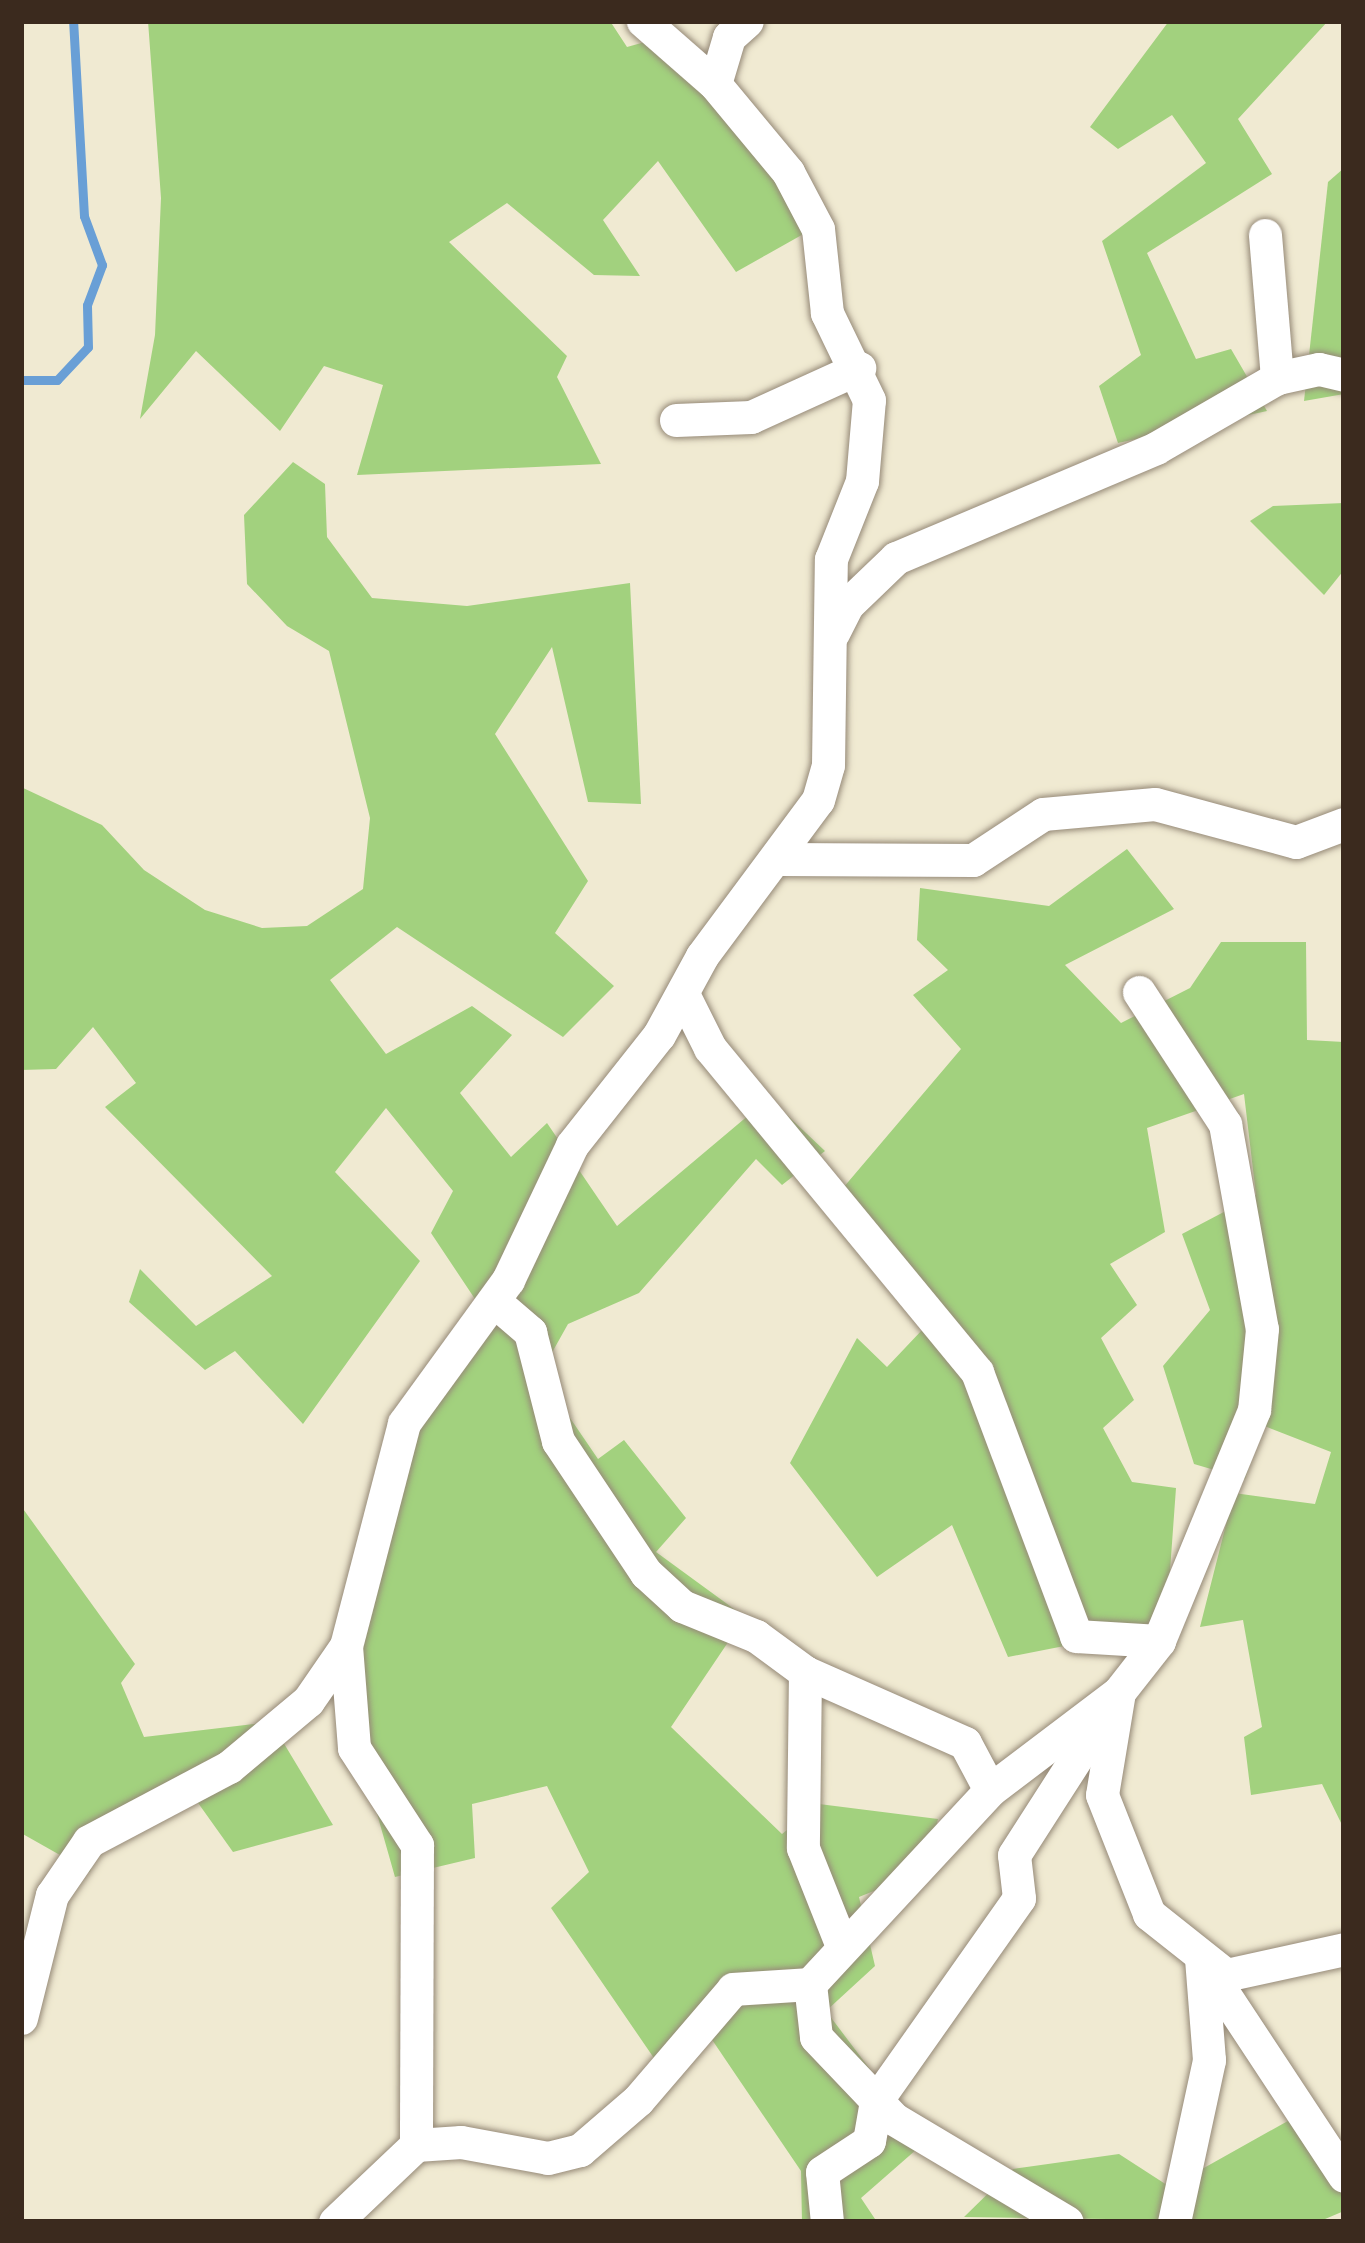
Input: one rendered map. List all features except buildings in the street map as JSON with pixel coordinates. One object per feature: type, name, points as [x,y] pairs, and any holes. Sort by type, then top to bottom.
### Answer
[{"type":"street","points":[[416,2145],[417,1845],[355,1748],[346,1646],[404,1424],[494,1301],[572,1145],[683,994],[702,956],[780,860],[818,800],[828,765],[833,542],[862,481],[868,445],[859,368],[827,313],[818,229],[788,172],[715,84],[643,21]]},
{"type":"street","points":[[715,84],[734,26]]},
{"type":"street","points":[[1265,235],[1277,378]]},
{"type":"street","points":[[676,420],[751,417],[859,368]]},
{"type":"street","points":[[832,634],[847,605],[896,558],[1156,448],[1277,378],[1319,369],[1344,375]]},
{"type":"street","points":[[780,860],[974,860],[1043,814],[1155,804],[1296,842],[1344,824]]},
{"type":"street","points":[[827,2222],[822,2172],[869,2141],[876,2101],[1019,1898],[1014,1855],[1119,1692],[1159,1641],[1254,1411],[1262,1329],[1225,1124],[1139,992]]},
{"type":"street","points":[[683,994],[710,1048],[977,1372],[1076,1636],[1159,1641]]},
{"type":"street","points":[[494,1301],[530,1333],[558,1442],[646,1573],[682,1606],[756,1636],[806,1672],[965,1743],[991,1790]]},
{"type":"street","points":[[21,2018],[52,1894],[89,1841],[229,1767],[308,1701],[346,1646]]},
{"type":"street","points":[[806,1672],[803,1848],[842,1946]]},
{"type":"street","points":[[335,2222],[416,2145],[461,2142],[548,2158],[580,2150],[638,2100],[733,1989],[810,1984],[991,1790],[1119,1692]]},
{"type":"street","points":[[1119,1692],[1102,1795],[1149,1914],[1226,1975],[1344,1949]]},
{"type":"street","points":[[1201,1958],[1344,2176]]},
{"type":"street","points":[[1174,2222],[1209,2060],[1201,1958]]},
{"type":"street","points":[[810,1984],[816,2037],[876,2101],[1031,2214],[1067,2222]]},
{"type":"green space","points":[[148,21],[610,21],[627,47],[670,35],[823,223],[736,272],[658,161],[603,220],[640,276],[594,275],[507,203],[449,242],[567,356],[557,377],[601,464],[357,475],[383,385],[324,366],[280,431],[196,351],[140,419],[155,335],[161,198]]},
{"type":"green space","points":[[1169,21],[1328,21],[1238,119],[1272,174],[1147,253],[1196,359],[1231,349],[1267,411],[1118,443],[1099,386],[1141,355],[1102,241],[1206,163],[1172,115],[1118,149],[1090,127]]},
{"type":"green space","points":[[1344,168],[1344,394],[1304,401],[1328,182]]},
{"type":"green space","points":[[293,462],[325,484],[327,537],[372,598],[467,606],[630,583],[641,804],[588,802],[552,647],[495,734],[588,881],[555,933],[614,986],[563,1037],[397,927],[330,980],[386,1054],[472,1006],[512,1035],[460,1093],[511,1157],[547,1123],[617,1226],[769,1098],[825,1151],[782,1185],[756,1159],[639,1293],[568,1324],[540,1374],[598,1459],[624,1440],[686,1518],[656,1552],[745,1617],[671,1727],[782,1834],[819,1804],[938,1819],[926,1870],[859,1897],[875,1966],[826,2011],[925,2142],[861,2198],[877,2222],[802,2222],[801,2171],[698,2019],[658,2064],[551,1908],[589,1872],[547,1786],[472,1804],[475,1858],[395,1877],[343,1694],[391,1428],[483,1311],[431,1233],[453,1191],[386,1108],[335,1172],[420,1261],[303,1424],[235,1351],[205,1370],[129,1302],[140,1269],[196,1326],[272,1276],[105,1107],[136,1083],[93,1027],[56,1069],[21,1070],[21,787],[102,825],[144,870],[205,910],[262,928],[307,926],[363,889],[370,818],[329,651],[287,626],[247,584],[244,515]]},
{"type":"green space","points":[[1344,503],[1344,570],[1324,595],[1250,521],[1273,506]]},
{"type":"green space","points":[[1127,849],[1174,909],[1065,965],[1121,1023],[1190,988],[1221,942],[1306,942],[1307,1040],[1344,1042],[1344,1829],[1322,1784],[1251,1795],[1244,1737],[1262,1727],[1243,1620],[1200,1627],[1234,1493],[1315,1504],[1331,1452],[1262,1425],[1245,1479],[1194,1464],[1163,1366],[1210,1310],[1182,1234],[1256,1195],[1244,1094],[1147,1128],[1165,1232],[1110,1264],[1137,1305],[1101,1338],[1134,1400],[1103,1428],[1132,1482],[1176,1488],[1166,1626],[1008,1657],[952,1525],[877,1577],[790,1463],[857,1338],[887,1367],[941,1310],[843,1188],[961,1049],[913,995],[948,970],[917,940],[920,888],[1049,906]]},
{"type":"green space","points":[[21,1506],[135,1664],[121,1683],[144,1737],[271,1722],[333,1825],[233,1852],[181,1779],[102,1830],[90,1872],[21,1833]]},
{"type":"green space","points":[[1302,2113],[1344,2181],[1344,2211],[1318,2222],[964,2217],[1013,2169],[1119,2154],[1170,2187]]},
{"type":"waterway","points":[[21,380],[57,380],[88,347],[87,305],[102,265],[84,216],[73,21]]}]
